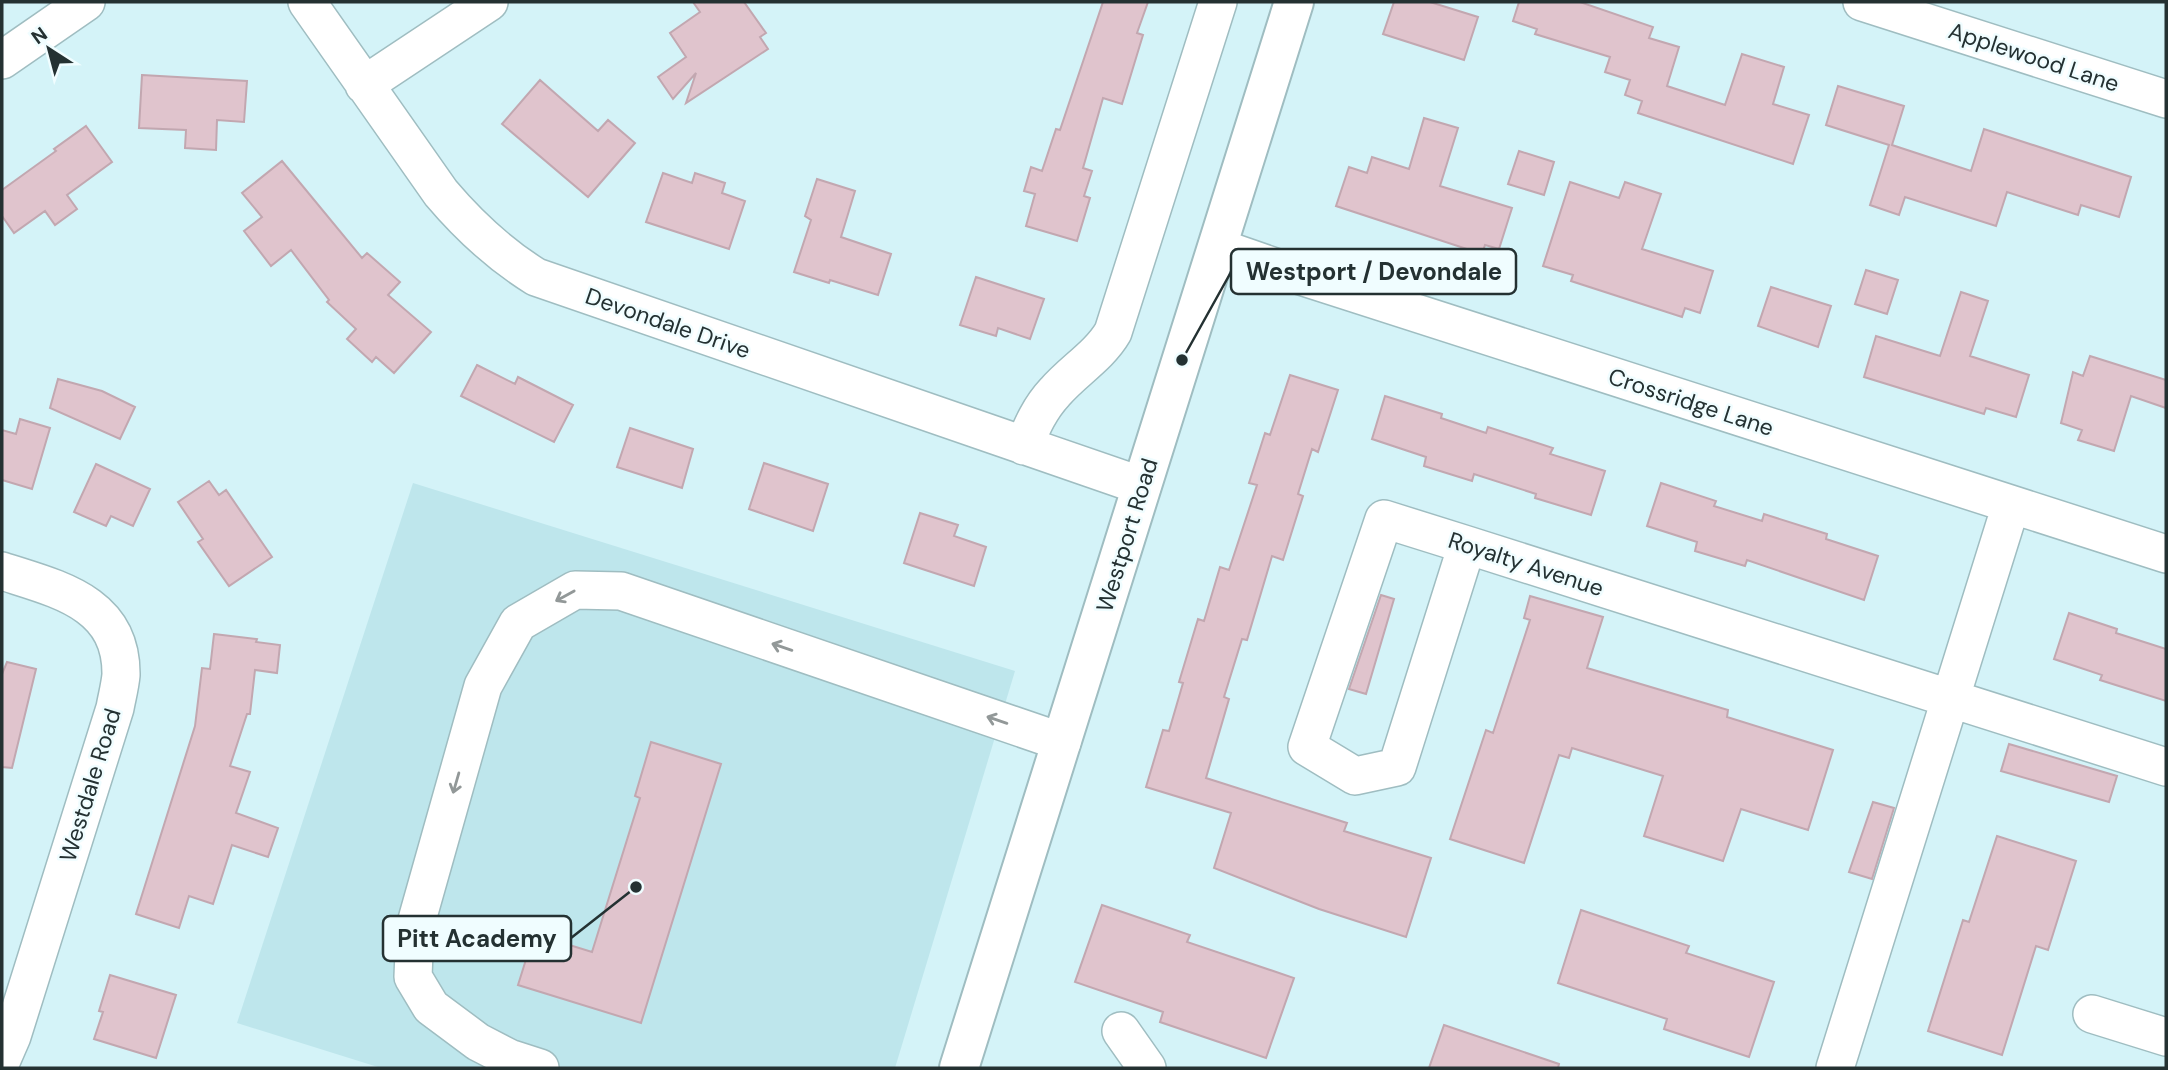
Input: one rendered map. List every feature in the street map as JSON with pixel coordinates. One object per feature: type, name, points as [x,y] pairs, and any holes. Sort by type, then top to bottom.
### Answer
[{"type":"main road","name":"Westport Road","points":[[959,1068],[1294,2]]},
{"type":"street","points":[[2,61],[86,2]]},
{"type":"street","name":"Devondale Drive","points":[[307,2],[441,193],[466,222],[508,260],[536,277],[1142,485]]},
{"type":"street","points":[[364,85],[489,2]]},
{"type":"street","points":[[1024,446],[1037,416],[1055,392],[1106,343],[1113,332],[1218,2]]},
{"type":"street","name":"Applewood Lane","points":[[1861,2],[2166,99]]},
{"type":"street","name":"Crossridge Lane","points":[[1217,247],[2166,554]]},
{"type":"street","points":[[1835,1068],[2011,505]]},
{"type":"street","name":"Royalty Avenue","points":[[1467,545],[1398,767],[1355,776],[1307,747],[1384,519],[1467,545],[1950,698],[2166,767]]},
{"type":"street","name":"Westdale Road","points":[[2,570],[72,594],[93,608],[110,630],[119,653],[121,677],[111,721],[12,1036],[2,1059]]},
{"type":"street","points":[[540,1068],[509,1058],[478,1042],[431,1007],[413,977],[415,927],[483,686],[518,622],[575,590],[621,592],[1062,742]]},
{"type":"street","points":[[2092,1013],[2166,1037]]},
{"type":"street","points":[[1121,1031],[1147,1068]]},
{"type":"shaded area","points":[[413,483],[1015,671],[895,1068],[381,1068],[237,1023]]},
{"type":"building","points":[[693,2],[744,2],[766,33],[760,37],[768,49],[686,103],[696,73],[673,99],[658,77],[686,57],[670,33],[700,12]]},
{"type":"building","points":[[1103,2],[1148,2],[1137,33],[1143,35],[1122,104],[1103,98],[1083,168],[1092,171],[1084,196],[1090,198],[1077,241],[1026,226],[1035,194],[1024,191],[1031,167],[1042,171],[1056,129],[1060,130]]},
{"type":"building","points":[[1394,2],[1430,2],[1478,17],[1464,60],[1383,34]]},
{"type":"building","points":[[1519,2],[1580,2],[1653,27],[1649,38],[1679,47],[1667,86],[1725,105],[1742,54],[1784,67],[1773,104],[1809,115],[1793,164],[1638,113],[1642,101],[1625,95],[1630,80],[1605,72],[1610,57],[1535,34],[1537,29],[1513,21]]},
{"type":"building","points":[[142,75],[247,81],[244,122],[217,120],[216,150],[185,148],[186,130],[139,128]]},
{"type":"building","points":[[540,80],[598,131],[608,120],[635,143],[588,197],[502,124]]},
{"type":"building","points":[[1838,86],[1904,106],[1892,145],[1971,171],[1984,129],[2131,177],[2119,217],[2081,205],[2078,215],[2007,192],[1996,226],[1905,197],[1899,215],[1870,205],[1889,145],[1826,125]]},
{"type":"building","points":[[1424,118],[1458,128],[1440,186],[1512,208],[1499,249],[1485,245],[1482,254],[1336,206],[1349,167],[1367,173],[1372,157],[1409,169]]},
{"type":"building","points":[[86,126],[112,162],[67,195],[77,209],[55,225],[45,211],[14,233],[2,216],[2,190]]},
{"type":"building","points":[[1519,151],[1554,162],[1544,195],[1508,184]]},
{"type":"building","points":[[282,161],[362,258],[367,253],[400,282],[388,295],[431,332],[394,373],[376,357],[372,362],[347,339],[356,329],[327,302],[329,300],[291,250],[271,266],[244,231],[262,217],[242,193]]},
{"type":"building","points":[[663,173],[692,183],[695,173],[725,183],[722,193],[745,201],[729,249],[646,222]]},
{"type":"building","points":[[817,179],[855,191],[841,237],[891,254],[878,295],[794,272],[811,220],[805,216]]},
{"type":"building","points":[[1570,182],[1619,198],[1625,182],[1661,194],[1642,249],[1713,271],[1700,313],[1685,308],[1682,317],[1571,281],[1573,275],[1543,266]]},
{"type":"building","points":[[1866,270],[1898,280],[1887,314],[1855,304]]},
{"type":"building","points":[[976,277],[1044,299],[1030,339],[998,328],[996,336],[960,325]]},
{"type":"building","points":[[1771,287],[1831,306],[1818,347],[1758,326]]},
{"type":"building","points":[[1961,292],[1988,301],[1970,356],[2029,375],[2016,417],[1986,408],[1984,414],[1864,377],[1876,336],[1940,356]]},
{"type":"building","points":[[2090,356],[2166,380],[2166,408],[2131,396],[2114,451],[2078,440],[2082,430],[2061,423],[2073,372],[2083,376]]},
{"type":"building","points":[[477,365],[515,384],[518,377],[573,405],[554,442],[461,396]]},
{"type":"building","points":[[1290,375],[1338,390],[1318,452],[1312,449],[1298,494],[1303,496],[1283,560],[1272,556],[1247,640],[1242,639],[1224,697],[1229,699],[1206,778],[1347,823],[1344,831],[1431,858],[1406,937],[1319,909],[1214,868],[1231,813],[1146,787],[1163,730],[1169,731],[1183,683],[1179,682],[1198,619],[1204,621],[1220,567],[1229,570],[1257,485],[1249,483],[1265,433],[1270,435]]},
{"type":"building","points":[[58,379],[102,391],[135,407],[120,439],[50,408]]},
{"type":"building","points":[[1385,396],[1442,414],[1441,418],[1486,433],[1488,427],[1553,448],[1550,454],[1605,471],[1591,515],[1535,498],[1536,494],[1474,474],[1472,481],[1424,466],[1426,457],[1372,439]]},
{"type":"building","points":[[20,419],[50,428],[32,489],[2,480],[2,430],[16,434]]},
{"type":"building","points":[[630,428],[693,449],[682,488],[617,467]]},
{"type":"building","points":[[764,463],[828,484],[813,531],[749,509]]},
{"type":"building","points":[[96,464],[150,489],[133,526],[111,516],[106,526],[74,512]]},
{"type":"building","points":[[209,481],[219,495],[226,490],[272,557],[229,586],[198,542],[203,539],[178,502]]},
{"type":"building","points":[[1661,483],[1716,501],[1714,506],[1762,521],[1764,514],[1827,534],[1826,539],[1878,556],[1864,600],[1747,560],[1745,566],[1695,551],[1697,542],[1647,526]]},
{"type":"building","points":[[920,513],[958,525],[954,536],[986,547],[974,586],[904,563]]},
{"type":"building","points":[[1381,595],[1394,599],[1366,694],[1349,689]]},
{"type":"building","points":[[1530,596],[1603,617],[1587,668],[1728,710],[1727,717],[1833,750],[1808,830],[1741,809],[1723,861],[1644,836],[1663,776],[1572,748],[1569,758],[1559,755],[1524,863],[1450,839],[1486,730],[1493,733],[1530,620],[1524,618]]},
{"type":"building","points":[[2069,613],[2117,629],[2116,633],[2166,649],[2166,701],[2100,680],[2102,675],[2054,659]]},
{"type":"building","points":[[214,634],[257,639],[256,642],[280,645],[277,673],[255,670],[250,714],[247,714],[230,766],[250,772],[236,813],[278,828],[268,857],[232,845],[213,904],[189,896],[179,928],[136,914],[195,726],[202,668],[210,669]]},
{"type":"building","points":[[7,662],[36,669],[12,768],[2,767],[2,674]]},
{"type":"building","points":[[651,742],[721,764],[641,1023],[518,985],[534,934],[592,952],[640,798],[635,796]]},
{"type":"building","points":[[2009,744],[2117,776],[2109,802],[2001,771]]},
{"type":"building","points":[[1873,802],[1894,808],[1872,879],[1849,872]]},
{"type":"building","points":[[1997,836],[2076,861],[2048,950],[2036,946],[2002,1055],[1928,1031],[1963,920],[1969,922]]},
{"type":"building","points":[[1102,905],[1190,935],[1187,942],[1294,978],[1266,1058],[1160,1022],[1163,1012],[1075,982]]},
{"type":"building","points":[[1581,910],[1689,946],[1686,953],[1774,982],[1749,1057],[1664,1029],[1667,1019],[1558,983]]},
{"type":"building","points":[[110,975],[176,995],[156,1058],[94,1039],[103,1012],[99,1011]]},
{"type":"building","points":[[1444,1025],[1559,1064],[1558,1068],[1429,1068]]},
{"type":"place","name":"Westport / Devondale","points":[[1182,360]]},
{"type":"place","name":"Pitt Academy","points":[[636,887]]}]
